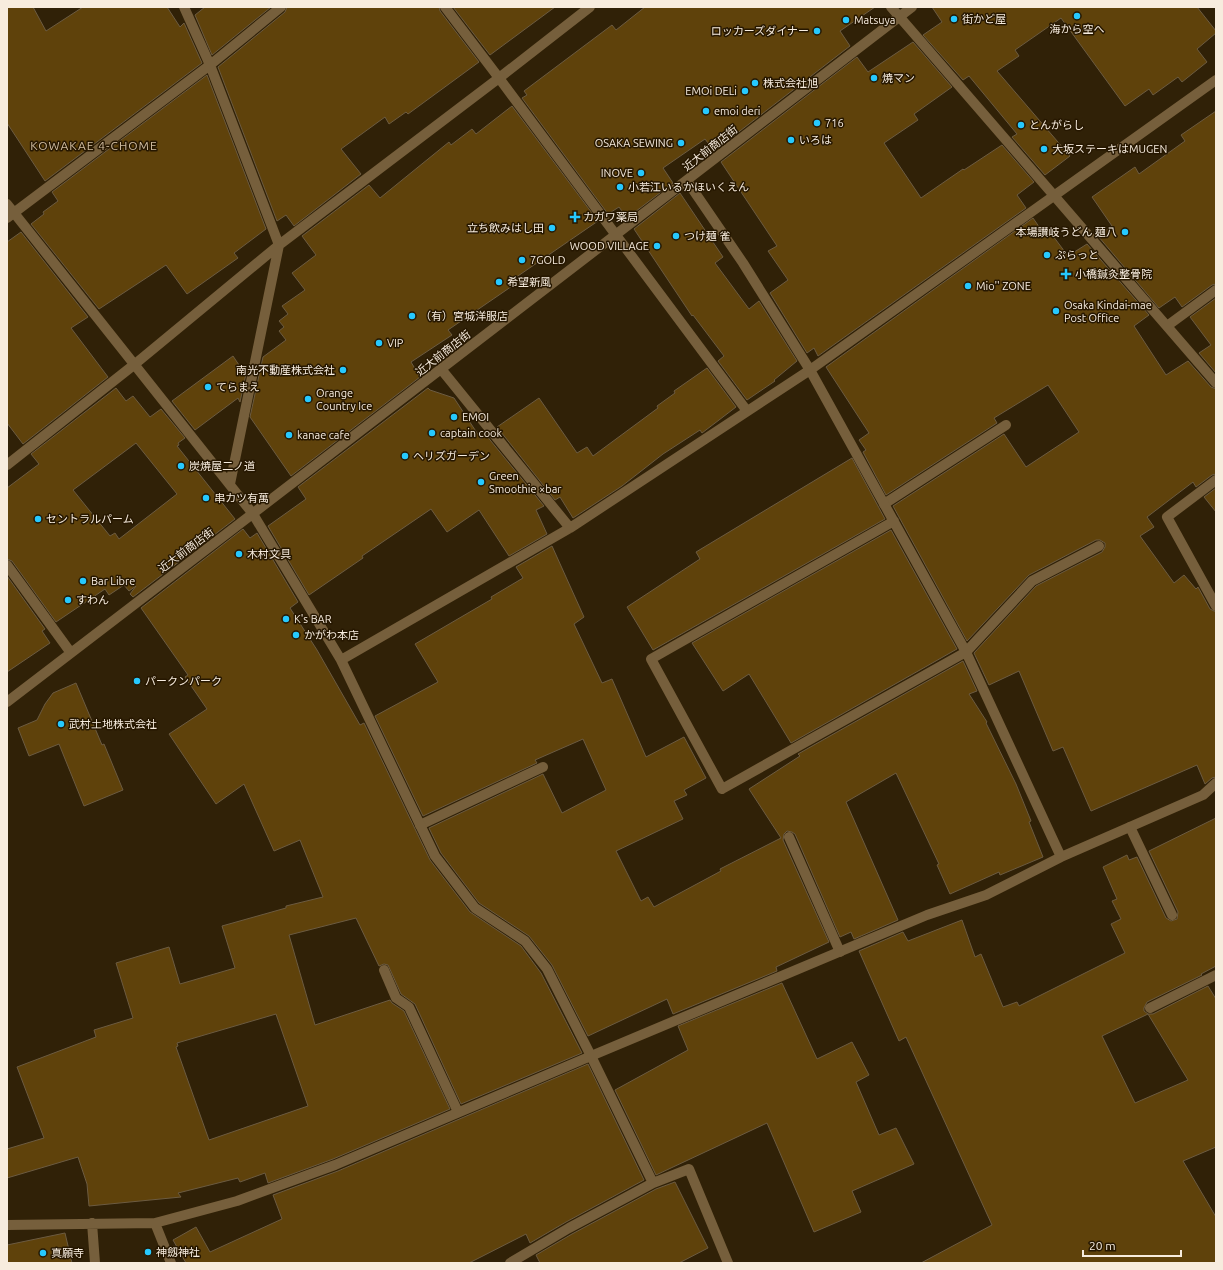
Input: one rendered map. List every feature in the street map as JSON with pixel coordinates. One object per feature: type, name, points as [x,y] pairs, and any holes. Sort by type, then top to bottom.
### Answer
[{"type":"street","points":[[184,7],[210,65],[279,246],[230,484]]},
{"type":"street","points":[[281,7],[210,65],[9,211],[135,364],[253,514],[341,660],[435,856],[475,908],[525,941],[547,969],[592,1056],[653,1183]]},
{"type":"street","points":[[445,7],[747,411]]},
{"type":"street","points":[[7,465],[135,364],[279,246],[590,7]]},
{"type":"street","points":[[891,7],[1216,383]]},
{"type":"street","name":"近大前商店街","points":[[7,702],[912,7]]},
{"type":"street","points":[[341,660],[570,528],[810,370],[1216,80]]},
{"type":"street","points":[[687,181],[743,264],[810,370],[966,652],[1061,857]]},
{"type":"street","points":[[1167,326],[1216,290]]},
{"type":"street","points":[[441,369],[570,528]]},
{"type":"street","points":[[884,504],[1006,425]]},
{"type":"street","points":[[1216,480],[1167,517],[1216,606]]},
{"type":"street","points":[[894,522],[651,659],[722,789],[966,652],[1032,581],[1098,546]]},
{"type":"street","points":[[7,565],[71,653]]},
{"type":"street","points":[[420,824],[543,767]]},
{"type":"street","points":[[7,1225],[155,1223],[237,1201],[279,1186],[335,1165],[927,915],[986,894],[1061,857],[1203,795],[1216,783]]},
{"type":"street","points":[[1130,827],[1172,915]]},
{"type":"street","points":[[789,837],[840,952]]},
{"type":"street","points":[[384,970],[396,998],[409,1007],[458,1112]]},
{"type":"street","points":[[1150,1008],[1216,975]]},
{"type":"street","points":[[510,1263],[569,1228],[653,1183],[689,1169],[728,1263]]},
{"type":"street","points":[[92,1223],[95,1263]]},
{"type":"street","points":[[155,1223],[171,1263]]},
{"type":"building","points":[[7,7],[33,7],[46,31],[83,7],[167,7],[180,27],[184,23],[202,63],[45,181],[7,123]]},
{"type":"building","points":[[205,7],[271,7],[212,55],[195,15]]},
{"type":"building","points":[[287,7],[439,7],[440,11],[479,62],[408,114],[406,112],[389,124],[385,117],[341,149],[361,174],[294,226],[286,215],[277,221],[218,67],[285,12]]},
{"type":"building","points":[[453,7],[555,7],[490,55]]},
{"type":"building","points":[[645,7],[875,7],[840,31],[850,46],[714,151],[705,139],[663,168],[673,183],[627,218],[619,207],[608,214],[522,98],[527,95],[524,91],[612,25],[616,30]]},
{"type":"building","points":[[932,7],[1197,7],[1216,33],[1197,49],[1207,62],[1182,82],[1178,77],[1153,95],[1149,89],[1125,106],[1061,18],[1015,50],[1019,56],[997,71],[1070,156],[1045,175],[1012,137],[1017,134],[969,76],[963,80],[923,35],[942,22]]},
{"type":"building","points":[[913,42],[952,87],[914,114],[918,120],[884,143],[921,198],[963,169],[964,170],[1002,145],[1034,182],[1017,195],[1026,208],[818,356],[814,348],[807,353],[770,293],[788,280],[768,251],[777,246],[721,162],[857,57],[868,72]]},
{"type":"building","points":[[207,75],[266,229],[234,253],[238,258],[187,294],[166,265],[99,309],[31,224],[44,214],[43,212],[58,201],[52,192]]},
{"type":"building","points":[[512,106],[598,221],[515,278],[518,282],[448,330],[452,335],[411,362],[420,377],[291,476],[250,417],[263,357],[286,340],[279,331],[284,327],[279,321],[288,314],[282,306],[305,290],[292,273],[316,255],[302,236],[369,185],[380,198],[449,142],[451,145],[472,129],[476,134]]},
{"type":"building","points":[[1216,111],[1216,284],[1212,285],[1182,307],[1175,297],[1159,308],[1098,236],[1112,226],[1092,197],[1135,167],[1139,174],[1185,141],[1181,135]]},
{"type":"building","points":[[680,193],[723,257],[715,263],[749,309],[759,301],[797,361],[774,380],[775,381],[747,400],[718,361],[724,356],[693,315],[692,316],[634,229]]},
{"type":"building","points":[[1033,218],[1042,231],[1047,228],[1068,256],[1087,244],[1149,315],[1134,326],[1166,375],[1188,361],[1211,387],[1216,389],[1216,474],[1212,475],[1196,487],[1193,482],[1147,517],[1154,527],[1140,536],[1174,583],[1184,575],[1196,589],[1198,587],[1210,609],[1216,612],[1216,777],[1212,778],[1205,784],[1197,765],[1091,811],[1063,747],[1053,751],[1019,671],[989,685],[974,653],[1036,586],[1102,552],[1105,547],[1105,543],[1100,540],[1096,540],[1029,575],[967,641],[893,506],[1004,434],[1026,467],[1079,432],[1048,385],[994,418],[997,423],[886,495],[863,452],[866,450],[859,440],[869,433],[826,367]]},
{"type":"building","points":[[21,232],[88,317],[71,328],[108,377],[23,444],[7,423],[7,242]]},
{"type":"building","points":[[1216,298],[1216,373],[1199,353],[1211,345],[1190,317]]},
{"type":"building","points":[[233,356],[243,371],[247,369],[240,402],[238,398],[195,430],[172,401]]},
{"type":"building","points":[[707,368],[736,407],[702,433],[700,430],[663,454],[622,486],[573,518],[560,497],[555,500],[497,427],[539,398],[577,453],[587,447],[593,456],[658,408],[657,406],[675,393],[674,391]]},
{"type":"building","points":[[116,388],[126,401],[133,396],[150,417],[161,409],[185,438],[178,443],[179,445],[177,446],[235,519],[133,597],[130,594],[136,586],[129,591],[124,585],[109,595],[105,589],[56,622],[12,561],[7,559],[7,488],[39,464],[31,454]],"holes":[[[136,443],[177,494],[119,539],[115,533],[110,536],[73,490]]]},
{"type":"building","points":[[428,388],[454,398],[481,439],[486,435],[544,506],[536,510],[547,534],[509,556],[479,510],[447,532],[431,509],[362,556],[363,558],[309,595],[268,526],[306,499],[298,487]]},
{"type":"building","points":[[852,458],[885,519],[653,650],[627,607],[700,559],[696,552]]},
{"type":"building","points":[[1216,488],[1216,512],[1204,497]]},
{"type":"building","points":[[243,529],[250,538],[257,533],[298,602],[290,608],[317,650],[360,725],[364,723],[430,860],[470,912],[521,946],[541,973],[582,1053],[461,1104],[415,1004],[401,994],[388,965],[384,964],[379,966],[356,918],[289,935],[315,1025],[390,1000],[404,1011],[450,1109],[333,1159],[268,1183],[265,1173],[240,1182],[238,1178],[178,1193],[181,1197],[89,1206],[87,1184],[78,1157],[7,1178],[7,1149],[44,1138],[17,1067],[96,1037],[94,1030],[133,1018],[116,963],[169,947],[180,984],[235,968],[222,926],[286,908],[286,906],[323,897],[300,840],[274,851],[244,784],[216,804],[169,734],[207,709],[185,677],[188,675],[141,608]],"holes":[[[276,1014],[308,1106],[209,1140],[176,1047],[178,1046],[177,1043]]]},
{"type":"building","points":[[891,530],[957,649],[791,743],[749,674],[723,691],[692,643]]},
{"type":"building","points":[[552,546],[584,617],[574,624],[602,683],[612,679],[646,757],[684,737],[706,778],[684,790],[687,795],[674,801],[683,819],[616,851],[641,901],[648,897],[654,907],[721,871],[720,869],[781,838],[749,789],[800,756],[798,754],[963,661],[977,691],[969,694],[987,722],[986,723],[1016,784],[1031,821],[1029,822],[1043,857],[1000,875],[999,872],[950,894],[937,865],[939,864],[896,773],[846,802],[898,920],[854,939],[851,932],[840,937],[795,834],[787,831],[784,834],[783,840],[829,942],[776,967],[777,971],[673,1014],[667,999],[588,1036],[552,965],[529,936],[479,903],[441,853],[429,828],[543,774],[562,813],[606,790],[583,739],[535,760],[537,763],[423,816],[375,716],[438,682],[415,644],[492,599],[491,597],[523,578],[516,567]]},
{"type":"building","points":[[7,576],[45,629],[42,631],[50,643],[7,672]]},
{"type":"building","points":[[76,683],[123,790],[84,806],[59,744],[29,756],[18,728],[37,720],[45,704],[53,693]]},
{"type":"building","points":[[1216,818],[1216,966],[1201,974],[1202,975],[1147,1002],[1144,1011],[1148,1014],[1153,1014],[1208,986],[1216,999],[1216,1147],[1183,1161],[1216,1217],[1216,1263],[921,1263],[992,1225],[906,1037],[899,1041],[859,951],[903,932],[908,941],[962,920],[975,957],[981,954],[1003,1007],[1017,1002],[1019,1006],[1125,953],[1111,924],[1121,919],[1112,901],[1117,899],[1103,867],[1127,855],[1129,860],[1137,857],[1166,918],[1171,921],[1177,919],[1178,912],[1149,851]],"holes":[[[1148,1014],[1188,1080],[1135,1103],[1102,1036]]]},
{"type":"building","points":[[782,983],[817,1059],[852,1042],[869,1075],[856,1082],[879,1135],[896,1128],[914,1164],[852,1191],[861,1212],[814,1232],[767,1123],[656,1175],[615,1090],[688,1050],[678,1026]]},
{"type":"building","points":[[588,1064],[644,1180],[530,1243],[526,1234],[469,1263],[186,1263],[173,1240],[196,1227],[210,1252],[282,1219],[273,1195],[338,1171]]},
{"type":"building","points":[[675,1182],[708,1248],[679,1263],[540,1263],[536,1255],[656,1189]]},
{"type":"building","name":"真願寺","points":[[65,1233],[72,1263],[7,1263],[7,1245]]},
{"type":"place","name":"海から空へ","points":[[1077,16]]},
{"type":"place","name":"街かど屋","points":[[954,19]]},
{"type":"place","name":"Matsuya","points":[[846,20]]},
{"type":"place","name":"ロッカーズダイナー","points":[[817,31]]},
{"type":"place","name":"焼マン","points":[[874,78]]},
{"type":"place","name":"株式会社旭","points":[[755,83]]},
{"type":"place","name":"EMOi DELi","points":[[745,91]]},
{"type":"place","name":"emoi deri","points":[[706,111]]},
{"type":"place","name":"716","points":[[817,123]]},
{"type":"place","name":"とんがらし","points":[[1021,125]]},
{"type":"place","name":"いろは","points":[[791,140]]},
{"type":"place","name":"OSAKA SEWING","points":[[681,143]]},
{"type":"place","name":"大坂ステーキはMUGEN","points":[[1044,149]]},
{"type":"place","name":"INOVE","points":[[641,173]]},
{"type":"place","name":"小若江いるかほいくえん","points":[[620,187]]},
{"type":"place","name":"カガワ薬局","points":[[575,217]]},
{"type":"place","name":"立ち飲みはし田","points":[[552,228]]},
{"type":"place","name":"本場讃岐うどん 麺八","points":[[1125,232]]},
{"type":"place","name":"つけ麺 雀","points":[[676,236]]},
{"type":"place","name":"WOOD VILLAGE","points":[[657,246]]},
{"type":"place","name":"ぷらっと","points":[[1047,255]]},
{"type":"place","name":"7GOLD","points":[[522,260]]},
{"type":"place","name":"小橋鍼灸整骨院","points":[[1066,274]]},
{"type":"place","name":"希望新風","points":[[499,282]]},
{"type":"place","name":"Mio'' ZONE","points":[[968,286]]},
{"type":"place","name":"Osaka Kindai-mae Post Office","points":[[1056,311]]},
{"type":"place","name":"（有）宮城洋服店","points":[[412,316]]},
{"type":"place","name":"VIP","points":[[379,343]]},
{"type":"place","name":"南光不動産株式会社","points":[[343,370]]},
{"type":"place","name":"てらまえ","points":[[208,387]]},
{"type":"place","name":"Orange Country Ice","points":[[308,399]]},
{"type":"place","name":"EMOI","points":[[454,417]]},
{"type":"place","name":"captain cook","points":[[432,433]]},
{"type":"place","name":"kanae cafe","points":[[289,435]]},
{"type":"place","name":"ヘリズガーデン","points":[[405,456]]},
{"type":"place","name":"炭焼屋二ノ道","points":[[181,466]]},
{"type":"place","name":"Green Smoothie ×bar","points":[[481,482]]},
{"type":"place","name":"串カツ有萬","points":[[206,498]]},
{"type":"place","name":"セントラルパーム","points":[[38,519]]},
{"type":"place","name":"木村文具","points":[[239,554]]},
{"type":"place","name":"Bar Libre","points":[[83,581]]},
{"type":"place","name":"すわん","points":[[68,600]]},
{"type":"place","name":"K's BAR","points":[[286,619]]},
{"type":"place","name":"かがわ本店","points":[[296,635]]},
{"type":"place","name":"パークンパーク","points":[[137,681]]},
{"type":"place","name":"武村土地株式会社","points":[[61,724]]},
{"type":"place","name":"神劔神社","points":[[148,1252]]},
{"type":"place","name":"真願寺","points":[[43,1253]]},
{"type":"district","name":"KOWAKAE 4-CHOME","points":[[94,146]]}]
